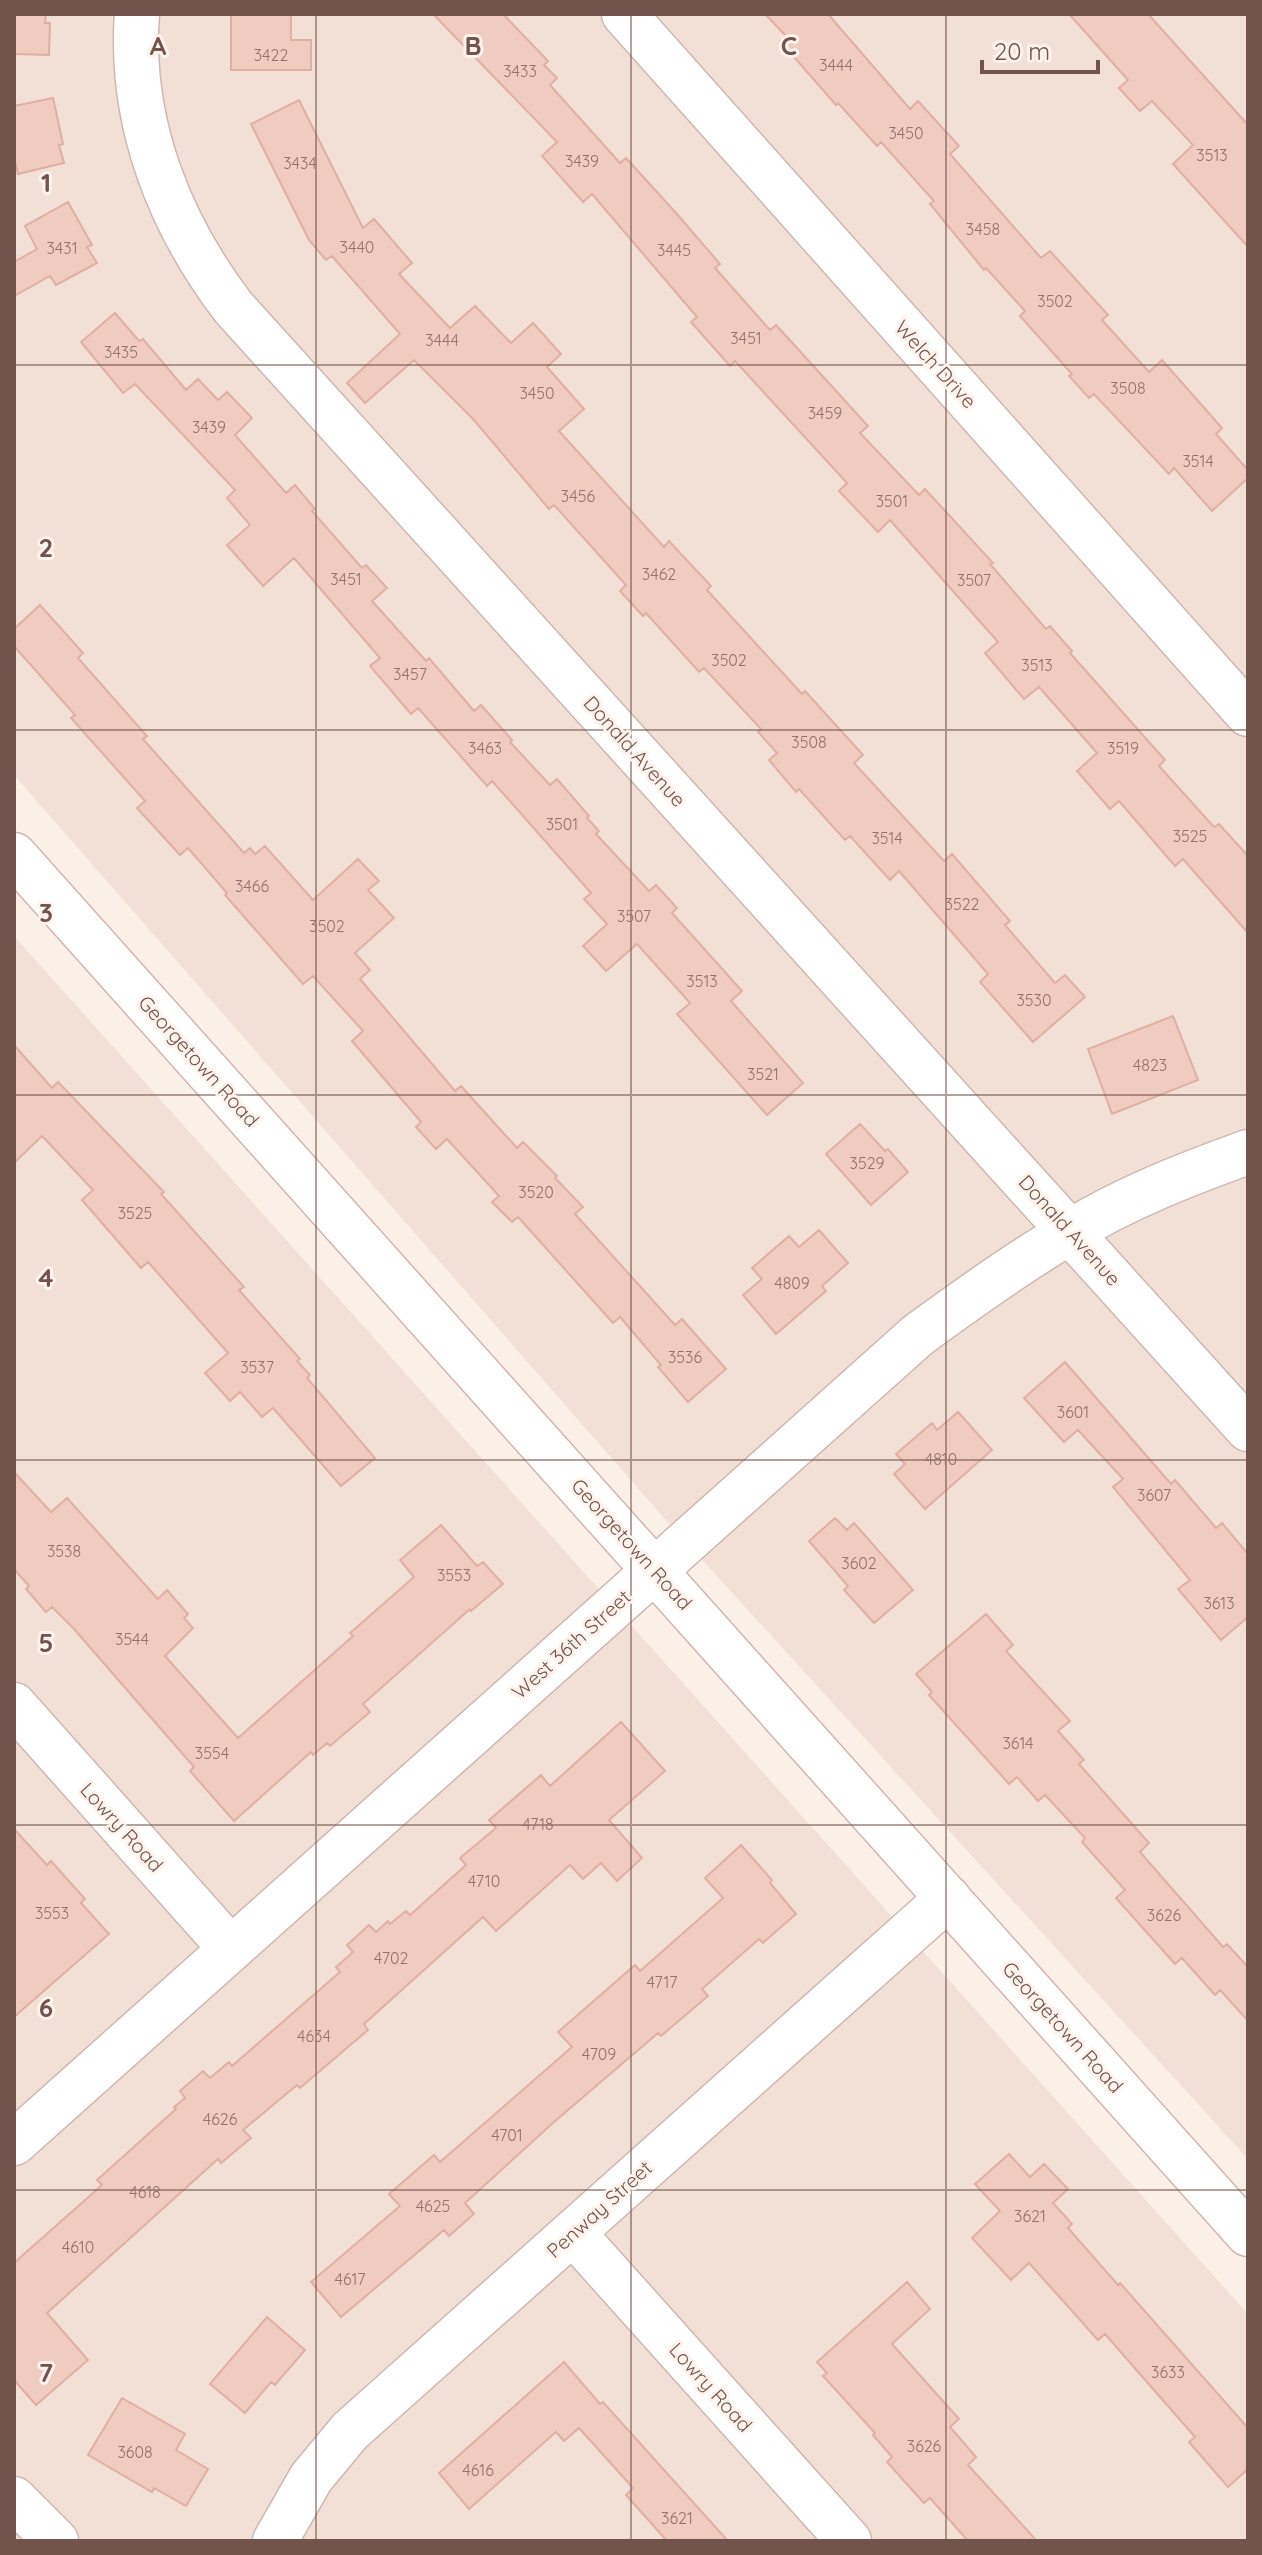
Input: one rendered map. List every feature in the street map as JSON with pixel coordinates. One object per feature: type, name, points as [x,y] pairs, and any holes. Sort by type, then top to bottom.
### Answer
[{"type":"street","name":"Donald Avenue","points":[[137,14],[142,110],[161,181],[191,247],[233,307],[1248,1429]]},
{"type":"street","name":"Welch Drive","points":[[624,14],[1248,714]]},
{"type":"street","name":"Georgetown Road","points":[[14,855],[1248,2234]]},
{"type":"street","name":"West 36th Street","points":[[14,2143],[918,1335],[1071,1231],[1145,1193],[1248,1152]]},
{"type":"street","name":"Lowry Road","points":[[14,1705],[231,1949]]},
{"type":"street","name":"Penway Street","points":[[275,2541],[311,2478],[350,2431],[948,1898]]},
{"type":"street","name":"Lowry Road","points":[[573,2233],[849,2541]]},
{"type":"street","points":[[14,2499],[56,2541]]},
{"type":"shaded area","points":[[14,14],[1248,14],[1248,2159],[664,1518],[14,775]]},
{"type":"shaded area","points":[[14,936],[1248,2314],[1248,2541],[14,2541]]},
{"type":"building","points":[[14,14],[46,14],[45,23],[50,23],[49,55],[14,54]]},
{"type":"building","points":[[231,14],[291,14],[291,40],[311,40],[311,70],[231,70]]},
{"type":"building","points":[[433,14],[503,14],[548,61],[544,65],[557,78],[550,85],[620,163],[626,158],[677,214],[720,264],[715,268],[770,330],[776,325],[868,426],[860,433],[919,495],[925,489],[993,563],[990,564],[1046,629],[1050,626],[1072,651],[1070,653],[1165,760],[1159,766],[1214,827],[1219,824],[1248,856],[1248,933],[1183,859],[1175,866],[1119,801],[1110,809],[1077,771],[1097,753],[1039,687],[1024,699],[985,653],[998,642],[890,520],[878,532],[839,491],[847,483],[735,361],[730,366],[691,322],[697,317],[592,194],[583,202],[542,156],[557,142]]},
{"type":"building","points":[[765,14],[828,14],[910,109],[918,101],[959,146],[950,154],[1041,258],[1050,251],[1108,315],[1102,320],[1149,372],[1162,360],[1222,428],[1216,434],[1248,470],[1248,478],[1212,511],[1174,468],[1169,474],[1094,394],[1089,398],[1069,376],[1072,374],[1020,316],[1025,311],[986,268],[984,270],[930,204],[934,201],[881,142],[877,146],[838,103],[836,105],[780,41],[786,36]]},
{"type":"building","points":[[1069,14],[1148,14],[1248,125],[1248,247],[1173,164],[1193,145],[1152,101],[1140,111],[1119,88],[1128,80]]},
{"type":"building","points":[[53,98],[64,163],[18,174],[14,157],[14,106]]},
{"type":"building","points":[[299,100],[363,228],[374,219],[412,263],[399,274],[450,328],[475,306],[511,343],[533,323],[561,354],[547,367],[584,409],[559,431],[664,547],[669,541],[711,586],[707,590],[802,694],[805,691],[863,755],[854,763],[944,861],[952,854],[1010,921],[1005,925],[1055,983],[1065,975],[1085,997],[1033,1042],[980,982],[988,974],[899,871],[890,880],[850,836],[845,840],[799,789],[796,792],[769,760],[777,753],[758,732],[761,729],[704,668],[699,672],[646,613],[643,616],[620,591],[626,585],[554,505],[549,509],[473,419],[414,360],[365,403],[347,383],[400,334],[332,256],[326,260],[309,240],[251,124]]},
{"type":"building","points":[[68,202],[92,245],[87,247],[97,263],[56,285],[50,276],[14,296],[14,262],[37,249],[25,226]]},
{"type":"building","points":[[115,313],[139,341],[143,339],[186,390],[198,379],[218,400],[227,392],[252,418],[235,435],[286,493],[295,485],[315,509],[312,511],[362,568],[366,565],[387,588],[372,601],[426,661],[429,658],[474,711],[481,705],[550,785],[557,779],[589,816],[587,818],[599,831],[596,834],[649,891],[656,885],[677,908],[672,913],[742,991],[731,1001],[803,1083],[767,1115],[677,1014],[690,1003],[637,944],[606,971],[583,946],[607,924],[584,899],[591,893],[492,781],[487,786],[418,708],[411,714],[370,666],[380,658],[294,558],[263,586],[227,545],[250,525],[227,498],[235,490],[135,384],[123,393],[81,342]]},
{"type":"building","points":[[40,605],[83,653],[78,658],[147,736],[143,739],[244,853],[250,848],[255,854],[265,846],[313,900],[358,859],[379,881],[368,890],[394,918],[355,953],[370,970],[360,979],[455,1091],[461,1086],[517,1148],[523,1142],[557,1176],[555,1178],[583,1207],[575,1214],[675,1325],[682,1319],[726,1369],[688,1402],[620,1317],[613,1323],[518,1217],[512,1222],[492,1202],[499,1196],[447,1139],[436,1149],[416,1127],[421,1122],[352,1041],[363,1031],[313,976],[303,984],[188,848],[180,855],[137,808],[145,801],[71,718],[75,715],[14,646],[14,629]]},
{"type":"building","points":[[1173,1016],[1198,1080],[1112,1114],[1088,1049]]},
{"type":"building","points":[[14,1045],[52,1088],[58,1082],[164,1192],[161,1194],[244,1287],[239,1290],[300,1359],[297,1361],[310,1375],[307,1378],[375,1458],[341,1486],[273,1408],[262,1417],[240,1392],[230,1401],[205,1373],[228,1353],[148,1262],[141,1268],[82,1200],[93,1190],[42,1136],[14,1163]]},
{"type":"building","points":[[860,1124],[908,1172],[871,1205],[826,1154]]},
{"type":"building","points":[[819,1230],[848,1263],[822,1286],[826,1291],[776,1334],[743,1295],[762,1279],[752,1268],[789,1236],[799,1247]]},
{"type":"building","points":[[1065,1362],[1171,1484],[1175,1480],[1216,1528],[1222,1523],[1248,1554],[1248,1617],[1221,1640],[1178,1589],[1190,1580],[1113,1487],[1123,1479],[1078,1430],[1064,1442],[1024,1398]]},
{"type":"building","points":[[958,1412],[992,1450],[925,1509],[894,1474],[905,1464],[896,1454],[932,1423],[937,1430]]},
{"type":"building","points":[[14,1472],[51,1512],[67,1498],[158,1599],[167,1590],[188,1614],[184,1618],[193,1628],[165,1656],[238,1738],[414,1577],[400,1560],[441,1525],[477,1566],[483,1562],[503,1584],[470,1609],[363,1704],[370,1712],[330,1746],[327,1743],[313,1755],[311,1752],[234,1821],[190,1771],[194,1767],[74,1629],[52,1607],[46,1612],[26,1589],[29,1586],[14,1569]]},
{"type":"building","points":[[835,1518],[847,1530],[854,1523],[913,1590],[874,1623],[844,1590],[848,1586],[809,1541]]},
{"type":"building","points":[[986,1614],[1013,1645],[1006,1651],[1070,1721],[1058,1731],[1084,1760],[1079,1764],[1149,1843],[1140,1852],[1223,1947],[1227,1944],[1248,1967],[1248,2021],[1220,1990],[1215,1995],[1182,1958],[1175,1964],[1116,1898],[1125,1890],[1082,1842],[1085,1838],[1045,1795],[1038,1801],[1017,1777],[1009,1784],[929,1695],[932,1692],[916,1674]]},
{"type":"building","points":[[621,1722],[665,1771],[609,1820],[642,1858],[617,1881],[601,1863],[583,1879],[570,1865],[496,1931],[483,1917],[364,2024],[368,2030],[300,2088],[297,2085],[243,2130],[251,2138],[221,2163],[218,2159],[47,2313],[88,2360],[36,2405],[14,2380],[14,2263],[102,2185],[97,2180],[176,2109],[174,2107],[185,2098],[180,2091],[203,2071],[210,2078],[229,2062],[232,2066],[340,1972],[336,1967],[353,1952],[347,1945],[369,1925],[376,1932],[406,1911],[410,1915],[466,1865],[460,1858],[496,1828],[489,1820],[541,1775],[550,1786]]},
{"type":"building","points":[[14,1829],[47,1865],[51,1861],[85,1899],[81,1903],[109,1934],[14,2017]]},
{"type":"building","points":[[741,1845],[772,1880],[770,1883],[796,1914],[763,1943],[759,1939],[702,1989],[708,1996],[661,2036],[658,2033],[465,2203],[474,2214],[449,2236],[444,2230],[341,2317],[311,2282],[400,2206],[389,2194],[434,2155],[440,2162],[572,2047],[558,2032],[635,1965],[640,1971],[723,1898],[705,1878]]},
{"type":"building","points":[[1009,2154],[1030,2177],[1044,2164],[1068,2189],[1053,2203],[1072,2224],[1068,2228],[1248,2428],[1248,2469],[1228,2487],[1189,2442],[1195,2437],[1105,2334],[1098,2340],[1029,2263],[1011,2280],[972,2238],[1000,2211],[975,2184]]},
{"type":"building","points":[[907,2282],[930,2309],[892,2344],[959,2419],[950,2427],[976,2457],[968,2465],[1037,2541],[968,2541],[930,2498],[924,2503],[887,2462],[892,2457],[873,2435],[875,2433],[823,2376],[827,2373],[817,2362]]},
{"type":"building","points":[[267,2317],[305,2350],[275,2385],[271,2382],[245,2413],[210,2384]]},
{"type":"building","points":[[564,2362],[728,2541],[667,2541],[626,2495],[633,2488],[579,2428],[564,2441],[556,2432],[469,2509],[439,2473]]},
{"type":"building","points":[[122,2398],[185,2434],[176,2450],[208,2469],[186,2506],[154,2488],[152,2492],[88,2455]]}]
